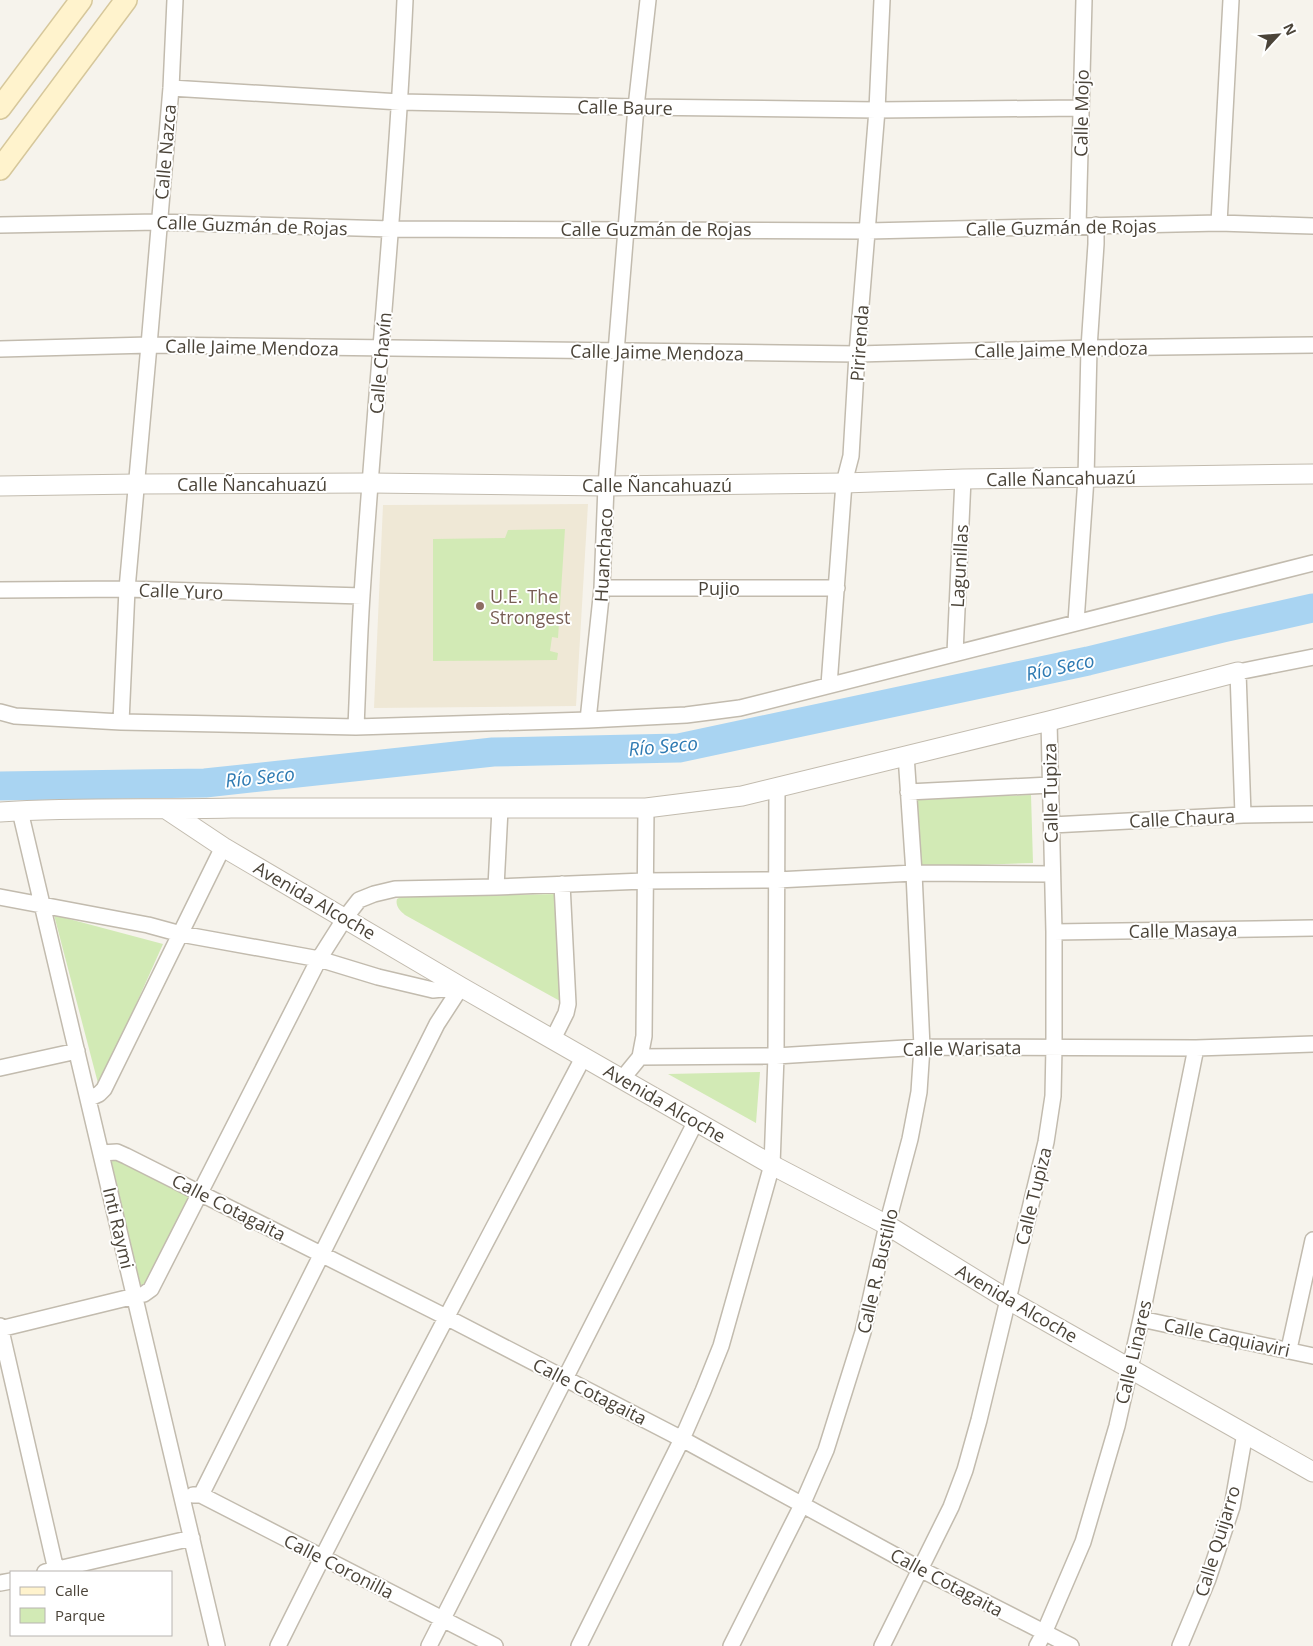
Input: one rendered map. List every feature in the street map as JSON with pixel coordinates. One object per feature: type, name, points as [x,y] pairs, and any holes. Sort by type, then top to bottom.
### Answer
[{"type":"main road","points":[[0,108],[81,0]]},
{"type":"main road","points":[[0,169],[126,0]]},
{"type":"street","name":"Calle Nazca","points":[[121,722],[127,590],[171,88],[175,0]]},
{"type":"street","name":"Calle Chavín","points":[[356,727],[362,596],[391,229],[405,0]]},
{"type":"street","name":"Huanchaco","points":[[588,720],[602,588],[606,486],[636,107],[648,0]]},
{"type":"street","name":"Pirirenda","points":[[829,685],[844,483],[851,456],[857,354],[877,110],[882,0]]},
{"type":"street","name":"Calle Mojo","points":[[1078,226],[1084,0]]},
{"type":"street","points":[[1219,224],[1231,0]]},
{"type":"street","name":"Calle Baure","points":[[171,88],[400,102],[877,110],[1080,108]]},
{"type":"street","name":"Calle Guzmán de Rojas","points":[[0,225],[158,222],[391,229],[868,231],[1096,225],[1219,224],[1313,226]]},
{"type":"street","points":[[1076,622],[1086,478],[1089,348],[1096,225]]},
{"type":"street","name":"Calle Jaime Mendoza","points":[[0,349],[149,345],[857,354],[1313,345]]},
{"type":"street","name":"Calle Ñancahuazú","points":[[0,486],[371,483],[606,486],[1313,474]]},
{"type":"street","name":"Lagunillas","points":[[955,653],[963,479]]},
{"type":"street","points":[[0,712],[15,716],[121,722],[356,727],[686,715],[740,708],[1313,563]]},
{"type":"street","name":"Pujio","points":[[602,588],[837,588]]},
{"type":"street","name":"Calle Yuro","points":[[0,590],[127,590],[362,596]]},
{"type":"street","points":[[0,812],[125,808],[646,808],[742,796],[1049,721],[1238,672],[1313,657]]},
{"type":"street","points":[[1238,672],[1243,815]]},
{"type":"street","name":"Calle Tupiza","points":[[882,1646],[951,1507],[965,1470],[979,1420],[1046,1142],[1053,1096],[1054,1047],[1054,932],[1049,721]]},
{"type":"street","name":"Calle R. Bustillo","points":[[731,1646],[802,1505],[826,1450],[863,1332],[887,1225],[910,1139],[919,1092],[922,1047],[914,873],[906,755]]},
{"type":"street","points":[[908,792],[1050,785]]},
{"type":"street","points":[[579,1646],[682,1439],[720,1346],[772,1165],[776,1056],[777,787]]},
{"type":"street","points":[[622,1079],[640,1057],[644,1036],[646,808]]},
{"type":"street","name":"Avenida Alcoche","points":[[166,809],[223,847],[461,987],[772,1165],[887,1225],[1008,1299],[1313,1472]]},
{"type":"street","points":[[496,886],[500,809]]},
{"type":"street","name":"Inti Raymi","points":[[20,811],[218,1646]]},
{"type":"street","name":"Calle Chaura","points":[[1052,824],[1243,815],[1313,814]]},
{"type":"street","points":[[88,1099],[99,1094],[104,1089],[223,847]]},
{"type":"street","points":[[192,1538],[50,1571],[0,1328],[144,1294],[151,1289],[319,959],[359,900],[395,888],[644,881],[777,880],[914,873],[1052,874]]},
{"type":"street","points":[[553,1039],[566,1013],[568,1004],[562,884]]},
{"type":"street","points":[[0,896],[148,925],[181,934],[319,959],[378,977],[433,990],[461,987]]},
{"type":"street","name":"Calle Masaya","points":[[1054,932],[1313,928]]},
{"type":"street","points":[[201,1495],[323,1255],[437,1024],[461,987]]},
{"type":"street","name":"Calle Warisata","points":[[640,1057],[776,1056],[922,1047],[1196,1048],[1313,1044]]},
{"type":"street","name":"Calle Linares","points":[[1040,1639],[1083,1542],[1117,1426],[1141,1319],[1196,1048]]},
{"type":"street","points":[[0,1068],[77,1052]]},
{"type":"street","points":[[278,1646],[446,1317],[584,1056]]},
{"type":"street","points":[[429,1646],[696,1121]]},
{"type":"street","name":"Calle Cotagaita","points":[[102,1154],[117,1152],[446,1317],[682,1439],[920,1569],[1040,1639],[1072,1646]]},
{"type":"street","points":[[1289,1349],[1313,1240]]},
{"type":"street","name":"Calle Caquiaviri","points":[[1141,1319],[1289,1349],[1313,1356]]},
{"type":"street","name":"Calle Quijarro","points":[[1180,1646],[1208,1579],[1232,1507],[1245,1433]]},
{"type":"street","name":"Calle Coronilla","points":[[182,1494],[201,1495],[495,1646]]},
{"type":"shaded area","name":"U.E. The Strongest","points":[[588,504],[576,706],[374,708],[383,505]]},
{"type":"green space","points":[[565,529],[558,638],[552,637],[550,651],[558,653],[557,660],[433,661],[433,539],[505,538],[508,530]]},
{"type":"green space","points":[[1031,795],[1033,863],[917,867],[915,799]]},
{"type":"green space","points":[[557,894],[560,1001],[405,915],[398,908],[397,904],[397,899],[401,897]]},
{"type":"green space","points":[[54,915],[163,944],[99,1087]]},
{"type":"green space","points":[[760,1072],[756,1123],[668,1074]]},
{"type":"green space","points":[[110,1155],[189,1196],[142,1291]]},
{"type":"waterway","name":"Río Seco","points":[[0,786],[205,783],[493,752],[679,748],[1088,661],[1313,608]]},
{"type":"place","name":"U.E. The Strongest","points":[[480,606]]}]
